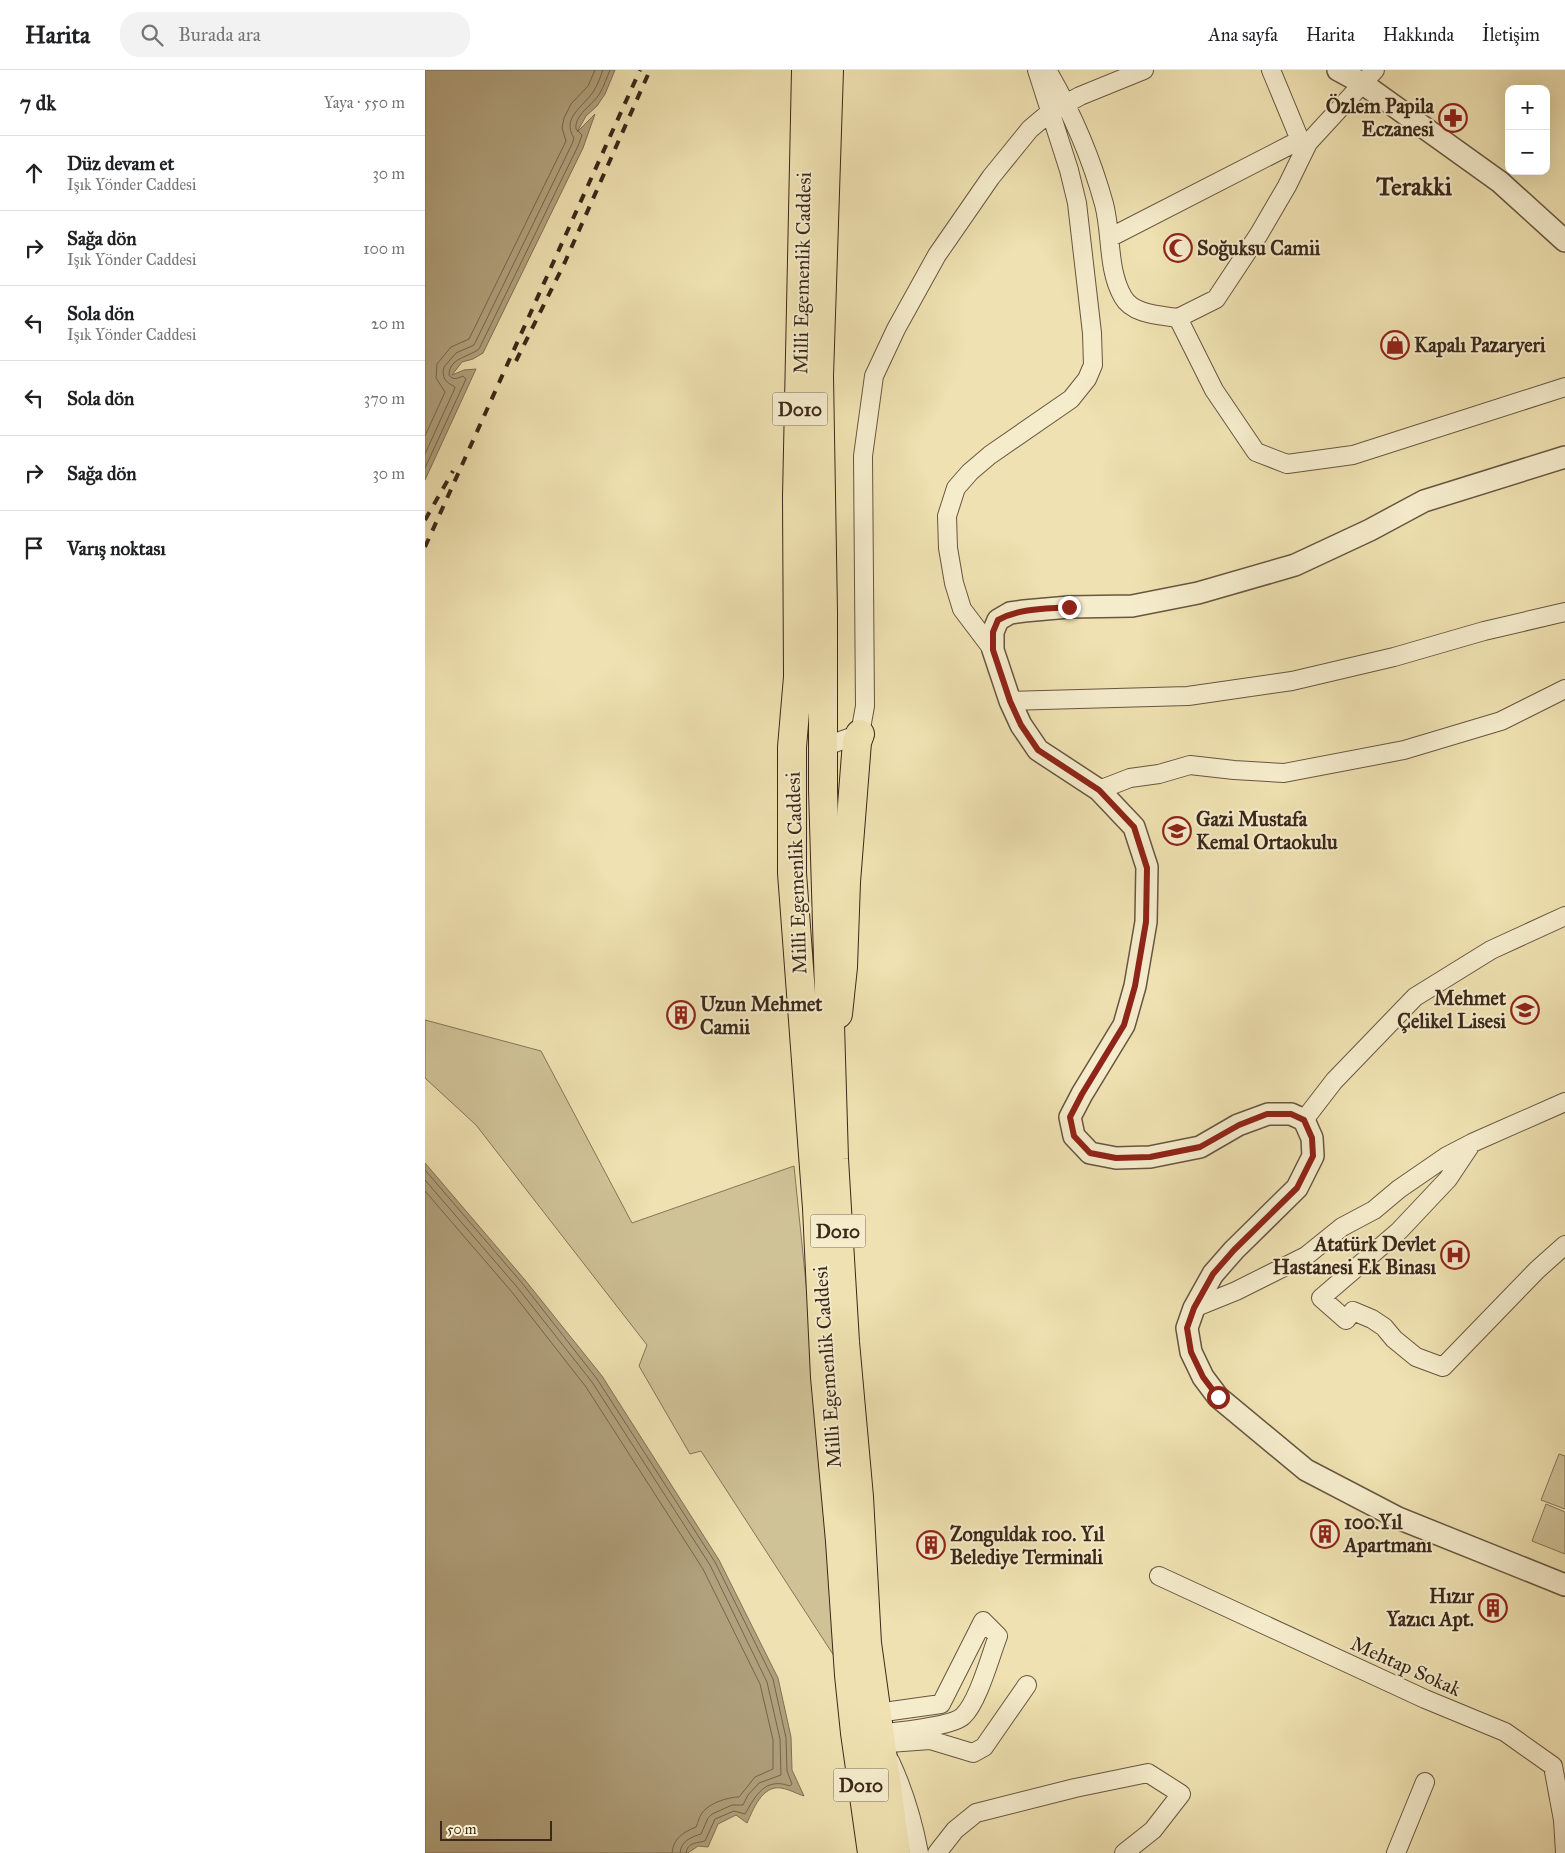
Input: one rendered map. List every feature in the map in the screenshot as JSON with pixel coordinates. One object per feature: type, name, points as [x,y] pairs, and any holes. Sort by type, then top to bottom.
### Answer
[{"type":"main road","name":"Milli Egemenlik Caddesi","points":[[806,70],[797,497],[798,676],[791,780],[792,873],[817,1208],[825,1377],[840,1541],[867,1724],[897,1853]]},
{"type":"main road","name":"Milli Egemenlik Caddesi","points":[[829,70],[819,376],[823,779],[832,1090],[845,1332],[859,1497],[867,1643],[867,1724],[872,1853]]},
{"type":"main road","points":[[791,780],[823,779],[845,770],[858,738]]},
{"type":"main road","points":[[832,1090],[843,968],[846,882],[858,738]]},
{"type":"main road","points":[[792,747],[823,747]]},
{"type":"street","points":[[993,650],[962,609],[954,583],[948,548],[947,516],[956,488],[989,455],[1071,399],[1087,379],[1093,365],[1077,203],[1069,170],[1049,113],[1037,70]]},
{"type":"street","points":[[1047,70],[1067,104],[1104,205],[1113,268],[1124,298],[1139,310],[1178,318],[1216,299],[1259,234],[1304,142],[1369,76]]},
{"type":"street","points":[[823,747],[858,738],[865,706],[863,456],[874,376],[896,328],[937,255],[991,177],[1030,129],[1049,113],[1080,96],[1144,70]]},
{"type":"street","points":[[1271,70],[1304,142]]},
{"type":"street","points":[[1338,70],[1369,76],[1501,182],[1565,241]]},
{"type":"street","points":[[1109,238],[1304,142]]},
{"type":"street","points":[[1178,318],[1214,390],[1256,452],[1287,464],[1353,455],[1565,387]]},
{"type":"street","points":[[1565,457],[1424,501],[1370,530],[1295,566],[1198,593],[1132,606],[1069,607],[1010,614],[998,620],[993,632],[993,650],[1010,701],[1021,725],[1038,750],[1099,790],[1134,827],[1147,868],[1146,922],[1135,986],[1124,1025],[1070,1117],[1074,1136],[1090,1153],[1116,1158],[1150,1157],[1200,1147],[1239,1125],[1267,1114],[1291,1114],[1304,1120],[1312,1138],[1313,1156],[1297,1188],[1234,1250],[1213,1274],[1194,1308],[1187,1328],[1191,1352],[1203,1377],[1218,1397],[1306,1470],[1397,1518],[1565,1585]]},
{"type":"street","points":[[1010,701],[1189,696],[1292,681],[1394,657],[1484,631],[1565,612]]},
{"type":"street","points":[[1099,790],[1130,778],[1159,774],[1190,765],[1284,773],[1403,750],[1501,721],[1565,689]]},
{"type":"street","points":[[1304,1120],[1334,1081],[1415,997],[1491,950],[1565,916]]},
{"type":"street","points":[[1194,1308],[1236,1291],[1306,1256],[1342,1227],[1375,1210],[1399,1189],[1447,1156],[1565,1102]]},
{"type":"street","points":[[1472,1143],[1448,1179],[1399,1231],[1321,1298],[1346,1320],[1353,1312],[1372,1319],[1384,1327],[1394,1339],[1416,1357],[1443,1367],[1537,1270],[1565,1245]]},
{"type":"street","name":"Mehtap Sokak","points":[[1159,1576],[1425,1700],[1505,1732],[1553,1766],[1563,1820],[1565,1852]]},
{"type":"street","points":[[983,1621],[999,1636],[971,1706],[962,1717],[950,1723],[867,1724],[941,1704],[983,1621]]},
{"type":"street","points":[[867,1724],[973,1753],[984,1747],[1027,1685]]},
{"type":"street","points":[[867,1724],[901,1785],[912,1818],[919,1853]]},
{"type":"street","points":[[937,1853],[955,1830],[976,1813],[1066,1790],[1148,1773],[1181,1794],[1153,1830],[1124,1853]]},
{"type":"street","points":[[1396,1853],[1425,1782]]},
{"type":"street","points":[[955,1830],[955,1853]]},
{"type":"shaded area","points":[[425,1020],[541,1051],[632,1223],[794,1166],[812,1342],[838,1662],[701,1451],[690,1454],[639,1366],[647,1345],[476,1125],[425,1078]]},
{"type":"shaded area","points":[[1559,1454],[1565,1456],[1565,1509],[1541,1500]]},
{"type":"shaded area","points":[[1546,1504],[1565,1512],[1565,1554],[1532,1541]]},
{"type":"water","points":[[425,70],[615,70],[605,94],[597,106],[586,116],[577,132],[595,114],[583,148],[483,353],[473,359],[462,362],[452,375],[464,370],[476,369],[425,480]]},
{"type":"water","points":[[425,1163],[525,1280],[602,1376],[719,1560],[778,1678],[791,1737],[792,1770],[804,1796],[787,1789],[774,1788],[769,1790],[759,1800],[747,1823],[736,1815],[718,1824],[708,1847],[698,1846],[688,1853],[425,1853]]},
{"type":"railway","points":[[425,547],[640,70]]},
{"type":"railway","points":[[516,361],[565,262],[650,70]]},
{"type":"railway","points":[[425,520],[453,471]]},
{"type":"place","name":"Özlem Papila Eczanesi","points":[[1453,118]]},
{"type":"place","name":"Soğuksu Camii","points":[[1178,248]]},
{"type":"place","name":"Kapalı Pazaryeri","points":[[1395,345]]},
{"type":"place","name":"Gazi Mustafa Kemal Ortaokulu","points":[[1177,831]]},
{"type":"place","name":"Mehmet Çelikel Lisesi","points":[[1525,1010]]},
{"type":"place","name":"Uzun Mehmet Camii","points":[[681,1015]]},
{"type":"place","name":"Atatürk Devlet Hastanesi Ek Binası","points":[[1455,1255]]},
{"type":"place","name":"100.Yıl Apartmanı","points":[[1325,1534]]},
{"type":"place","name":"Zonguldak 100. Yıl Belediye Terminali","points":[[931,1545]]},
{"type":"place","name":"Hızır Yazıcı Apt.","points":[[1493,1608]]},
{"type":"district","name":"Terakki","points":[[1414,186]]},
{"type":"route","points":[[1069,607],[1024,611],[1010,614],[998,620],[993,632],[993,650],[1010,701],[1021,725],[1038,750],[1099,790],[1134,827],[1147,868],[1146,922],[1135,986],[1124,1025],[1070,1117],[1074,1136],[1090,1153],[1116,1158],[1150,1157],[1200,1147],[1239,1125],[1267,1114],[1291,1114],[1304,1120],[1312,1138],[1313,1156],[1297,1188],[1234,1250],[1213,1274],[1194,1308],[1187,1328],[1191,1352],[1203,1377],[1218,1397]]}]
